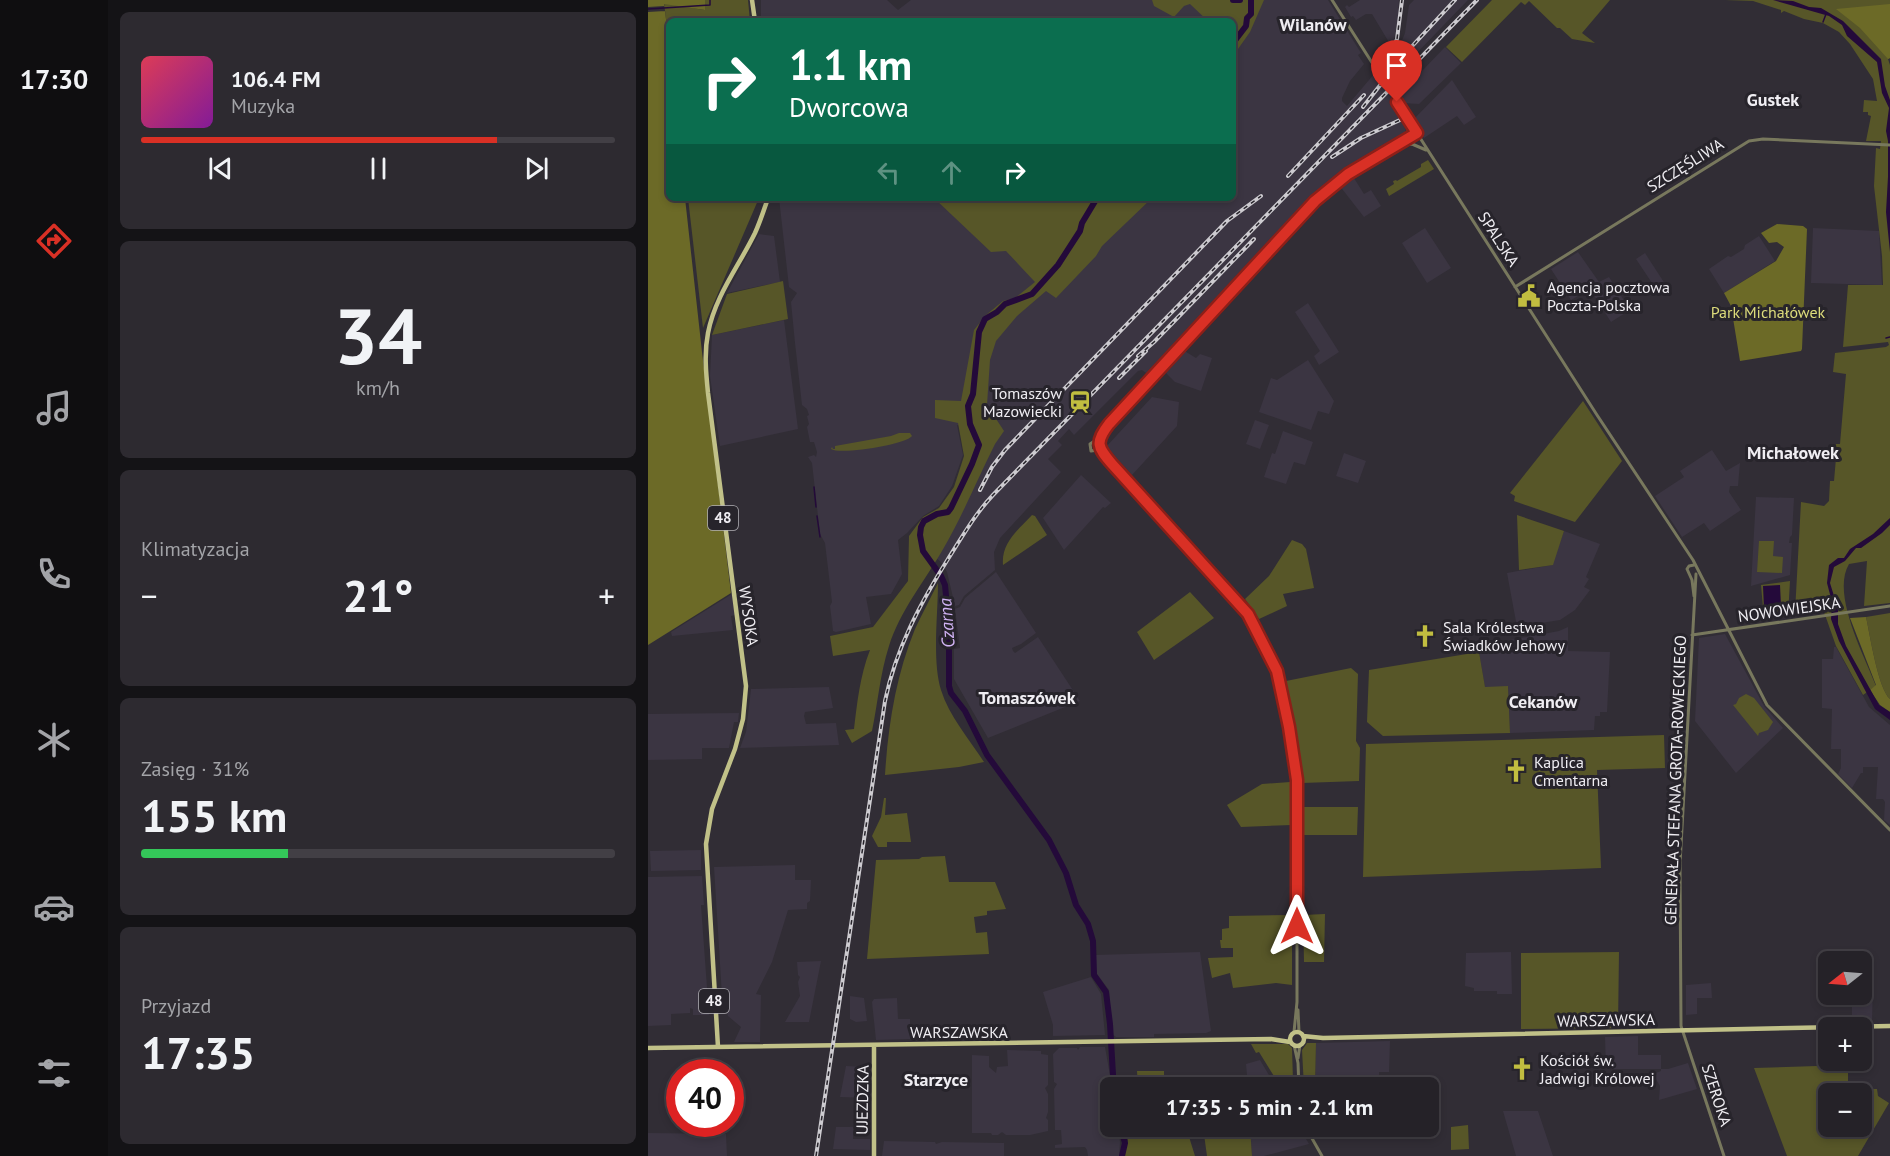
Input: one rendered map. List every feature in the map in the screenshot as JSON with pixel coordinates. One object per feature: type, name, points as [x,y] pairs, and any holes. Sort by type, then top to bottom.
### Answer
[{"type":"main road","points":[[752,0],[755,18]]},
{"type":"main road","name":"WYSOKA","points":[[718,1047],[706,867],[707,836],[715,799],[739,735],[745,708],[746,686],[709,405],[705,354],[714,313],[754,235],[767,201]]},
{"type":"main road","name":"WARSZAWSKA","points":[[648,1048],[1297,1039],[1890,1026]]},
{"type":"main road","name":"UJEZDZKA","points":[[874,1045],[874,1156]]},
{"type":"street","name":"SPALSKA","points":[[1332,0],[1693,560],[1691,565],[1697,567],[1697,573]]},
{"type":"street","points":[[1402,142],[1408,133],[1409,121]]},
{"type":"street","points":[[1098,448],[1089,449],[1089,445],[1315,201],[1348,174],[1417,133]]},
{"type":"street","name":"SZCZĘŚLIWA","points":[[1515,287],[1749,141],[1763,139],[1890,145]]},
{"type":"street","points":[[1394,147],[1412,144],[1430,153]]},
{"type":"street","points":[[1098,448],[1104,430]]},
{"type":"street","points":[[1094,442],[1248,614],[1277,671],[1297,780],[1299,1077]]},
{"type":"street","name":"GENERAŁA STEFANA GROTA-ROWECKIEGO","points":[[1691,565],[1687,569],[1693,584],[1694,602]]},
{"type":"street","points":[[1688,574],[1697,573],[1706,582],[1755,685],[1769,708],[1890,830]]},
{"type":"street","name":"GENERAŁA STEFANA GROTA-ROWECKIEGO","points":[[1683,1031],[1680,864],[1697,573]]},
{"type":"street","name":"NOWOWIEJSKA","points":[[1692,635],[1890,606]]},
{"type":"street","points":[[1686,1042],[1695,1030]]},
{"type":"street","name":"SZEROKA","points":[[1683,1031],[1724,1156]]},
{"type":"street","points":[[1311,1137],[1322,1156]]},
{"type":"shaded area","points":[[705,0],[748,0],[750,18],[666,19],[664,3],[704,10]]},
{"type":"shaded area","points":[[761,0],[887,0],[898,10],[911,0],[1328,0],[1361,53],[1358,55],[1364,64],[1350,81],[1342,98],[1347,106],[1380,67],[1379,62],[1392,47],[1399,48],[1405,33],[1409,5],[1414,0],[1468,0],[1411,59],[1421,72],[1445,47],[1461,63],[1419,104],[1403,103],[1397,94],[1390,99],[1407,126],[1404,135],[1330,182],[1307,203],[1149,375],[1142,370],[1138,371],[1074,435],[1069,429],[1058,441],[1062,445],[1048,459],[1061,472],[1000,538],[994,552],[995,570],[964,596],[959,605],[955,606],[947,572],[941,562],[932,555],[936,518],[998,434],[957,425],[963,455],[952,486],[939,506],[923,516],[898,540],[902,574],[891,594],[866,597],[871,624],[836,632],[833,631],[825,543],[820,534],[812,463],[808,457],[814,455],[816,457],[817,452],[814,442],[810,442],[807,427],[809,424],[807,416],[809,415],[807,409],[802,405],[791,302],[797,293],[789,287],[779,201],[1236,201],[1236,18],[761,18]]},
{"type":"shaded area","points":[[1152,0],[1264,0],[1250,32],[1236,52],[1236,18],[1205,18],[1190,4],[1184,6],[1174,17],[1154,6]]},
{"type":"shaded area","points":[[1360,0],[1399,0],[1394,40],[1390,44],[1372,14],[1366,14],[1356,20],[1353,16],[1351,17],[1345,7]]},
{"type":"shaded area","points":[[1492,0],[1610,0],[1582,33],[1595,43],[1572,39],[1529,1],[1525,5],[1521,2],[1462,62],[1446,47]]},
{"type":"shaded area","points":[[1725,0],[1890,0],[1890,58],[1888,59],[1890,65],[1890,603],[1864,606],[1867,561],[1849,564],[1844,577],[1846,608],[1857,642],[1876,686],[1863,695],[1836,646],[1824,612],[1796,615],[1795,612],[1801,502],[1824,506],[1829,501],[1830,481],[1834,481],[1836,458],[1832,457],[1832,448],[1840,444],[1846,374],[1833,372],[1835,353],[1889,345],[1888,342],[1843,347],[1848,285],[1883,285],[1874,186],[1876,148],[1880,149],[1881,141],[1866,141],[1871,116],[1868,112],[1863,112],[1864,100],[1877,101],[1873,79],[1850,44],[1839,32],[1823,23],[1784,11],[1781,13],[1781,10],[1753,1]]},
{"type":"shaded area","points":[[1773,0],[1793,1],[1809,7],[1821,8],[1843,21],[1881,59],[1885,86],[1890,100],[1890,252],[1886,212],[1888,141],[1886,131],[1889,108],[1882,93],[1877,62],[1847,36],[1842,25],[1829,16]]},
{"type":"shaded area","points":[[1452,80],[1476,117],[1464,125],[1457,116],[1424,138],[1413,120]]},
{"type":"shaded area","points":[[1428,160],[1434,169],[1389,196],[1386,189],[1394,184],[1393,181],[1421,167],[1421,164]]},
{"type":"shaded area","points":[[1352,175],[1364,194],[1371,190],[1381,206],[1364,217],[1339,185]]},
{"type":"shaded area","points":[[688,201],[758,201],[703,328]]},
{"type":"shaded area","points":[[937,201],[1149,201],[1102,246],[1096,256],[1056,298],[1046,291],[1017,316],[996,341],[990,360],[987,405],[1004,431],[995,444],[949,538],[894,633],[883,667],[872,731],[852,743],[845,730],[854,729],[861,679],[870,650],[833,656],[830,636],[873,627],[908,581],[909,536],[923,517],[939,508],[954,487],[964,456],[958,423],[935,418],[935,400],[961,401],[974,330],[986,315],[1003,301],[1015,298],[1035,282],[1006,251],[991,252]]},
{"type":"shaded area","points":[[1425,228],[1451,268],[1427,283],[1402,243]]},
{"type":"shaded area","points":[[1813,228],[1879,231],[1882,285],[1811,283]]},
{"type":"shaded area","points":[[759,234],[774,236],[780,282],[727,293]]},
{"type":"shaded area","points":[[1759,236],[1775,261],[1724,293],[1709,269],[1728,256],[1731,257],[1744,249],[1745,245]]},
{"type":"shaded area","points":[[1578,252],[1599,282],[1609,277],[1630,310],[1611,322],[1590,289],[1571,300],[1551,269]]},
{"type":"shaded area","points":[[1645,253],[1667,287],[1658,292],[1636,259]]},
{"type":"shaded area","points":[[783,281],[788,319],[712,335],[727,294]]},
{"type":"shaded area","points":[[1308,303],[1339,352],[1319,365],[1314,356],[1320,351],[1295,312]]},
{"type":"shaded area","points":[[784,320],[798,429],[720,446],[710,376],[712,335]]},
{"type":"shaded area","points":[[1183,350],[1196,358],[1200,354],[1212,358],[1201,391],[1175,382],[1164,371]]},
{"type":"shaded area","points":[[1308,360],[1334,401],[1329,414],[1318,411],[1311,430],[1259,412],[1271,378],[1277,380]]},
{"type":"shaded area","points":[[1152,397],[1179,402],[1177,426],[1132,475],[1106,447]]},
{"type":"shaded area","points":[[1583,401],[1622,461],[1575,522],[1514,501],[1515,496],[1510,493]]},
{"type":"shaded area","points":[[1255,420],[1269,425],[1260,449],[1246,444]]},
{"type":"shaded area","points":[[1283,431],[1313,442],[1305,465],[1294,462],[1286,484],[1264,477]]},
{"type":"shaded area","points":[[899,433],[910,433],[912,436],[898,443],[872,448],[846,451],[831,449],[832,447],[835,449],[835,446]]},
{"type":"shaded area","points":[[1712,450],[1726,471],[1740,463],[1738,486],[1730,486],[1729,492],[1741,510],[1710,531],[1704,523],[1682,537],[1655,496],[1684,477],[1680,471]]},
{"type":"shaded area","points":[[1344,453],[1366,461],[1358,483],[1336,476]]},
{"type":"shaded area","points":[[1081,475],[1111,503],[1103,507],[1064,550],[1043,518]]},
{"type":"shaded area","points":[[1756,497],[1794,498],[1792,535],[1789,543],[1792,543],[1790,575],[1751,586]]},
{"type":"shaded area","points":[[1032,515],[1047,535],[1003,565],[1008,543]]},
{"type":"shaded area","points":[[1517,515],[1564,531],[1553,565],[1519,570]]},
{"type":"shaded area","points":[[1890,518],[1890,525],[1882,533],[1861,548],[1856,548],[1845,561],[1834,567],[1830,583],[1838,609],[1838,624],[1846,646],[1879,705],[1890,712],[1890,720],[1875,709],[1839,641],[1831,619],[1832,602],[1827,583],[1829,565],[1838,558],[1844,558],[1850,549],[1873,534]]},
{"type":"shaded area","points":[[1564,531],[1600,544],[1586,577],[1589,579],[1584,587],[1590,590],[1575,610],[1560,620],[1517,627],[1507,573],[1552,565]]},
{"type":"shaded area","points":[[1292,540],[1302,544],[1306,549],[1314,588],[1283,594],[1287,606],[1259,619],[1245,599],[1269,576]]},
{"type":"shaded area","points":[[1759,541],[1774,541],[1773,556],[1783,557],[1782,573],[1757,572]]},
{"type":"shaded area","points":[[996,572],[1036,633],[1012,648],[1013,651],[1015,653],[1038,637],[1080,701],[988,738],[954,679],[954,649],[960,648],[955,609],[960,607],[965,598]]},
{"type":"shaded area","points":[[1790,581],[1788,616],[1769,619],[1768,609],[1763,608],[1761,585]]},
{"type":"shaded area","points":[[938,583],[936,652],[941,690],[954,718],[984,762],[885,775],[888,738],[898,682],[908,646]]},
{"type":"shaded area","points":[[1780,585],[1781,606],[1764,608],[1763,586]]},
{"type":"shaded area","points":[[1190,592],[1214,618],[1154,660],[1137,632]]},
{"type":"shaded area","points":[[732,594],[735,615],[731,616],[733,630],[672,636],[671,632]]},
{"type":"shaded area","points":[[1890,613],[1890,699],[1878,673],[1866,617]]},
{"type":"shaded area","points":[[1568,627],[1568,651],[1610,652],[1607,712],[1600,712],[1600,716],[1595,716],[1594,730],[1510,733],[1508,687],[1485,688],[1478,646],[1559,631]]},
{"type":"shaded area","points":[[1725,634],[1764,706],[1783,728],[1736,773],[1695,721],[1699,638]]},
{"type":"shaded area","points":[[1834,647],[1869,707],[1890,725],[1890,825],[1884,820],[1885,802],[1883,799],[1876,799],[1878,767],[1863,767],[1863,773],[1852,788],[1838,774],[1841,768],[1841,749],[1831,749],[1832,709],[1822,708],[1822,659],[1833,659]]},
{"type":"shaded area","points":[[1479,652],[1485,687],[1508,686],[1510,733],[1383,736],[1367,722],[1369,670]]},
{"type":"shaded area","points":[[1351,668],[1358,674],[1356,741],[1360,748],[1359,781],[1302,783],[1286,681]]},
{"type":"shaded area","points":[[829,687],[833,708],[805,712],[804,716],[806,724],[836,723],[839,745],[740,748],[746,732],[751,689]]},
{"type":"shaded area","points":[[1746,694],[1754,698],[1773,722],[1768,730],[1759,733],[1758,736],[1733,705]]},
{"type":"shaded area","points":[[739,713],[738,722],[734,722],[729,748],[702,748],[702,759],[648,760],[648,714]]},
{"type":"shaded area","points":[[1664,735],[1665,768],[1597,770],[1601,868],[1363,877],[1366,744]]},
{"type":"shaded area","points":[[1290,782],[1292,785],[1292,825],[1241,827],[1227,805],[1262,784]]},
{"type":"shaded area","points":[[884,798],[886,798],[885,815],[907,813],[911,842],[887,842],[887,847],[878,847],[872,836],[881,817]]},
{"type":"shaded area","points":[[1303,807],[1358,807],[1357,835],[1303,835]]},
{"type":"shaded area","points":[[701,850],[701,870],[651,871],[650,851]]},
{"type":"shaded area","points":[[945,856],[949,882],[995,882],[1006,909],[987,911],[987,915],[974,917],[976,933],[987,932],[989,954],[867,959],[876,860]]},
{"type":"shaded area","points":[[795,865],[795,880],[811,880],[810,901],[807,903],[807,909],[788,910],[772,962],[756,994],[761,995],[760,1042],[734,1042],[741,1027],[728,1016],[722,996],[714,867]]},
{"type":"shaded area","points":[[702,876],[704,905],[701,905],[709,1015],[693,1015],[693,1009],[690,1008],[690,1013],[671,1014],[671,1025],[648,1026],[648,877]]},
{"type":"shaded area","points":[[1325,914],[1324,962],[1304,962],[1303,915]]},
{"type":"shaded area","points":[[1292,915],[1292,985],[1276,983],[1233,988],[1230,973],[1212,978],[1208,958],[1233,957],[1233,948],[1221,948],[1220,940],[1222,940],[1222,929],[1229,928],[1229,916]]},
{"type":"shaded area","points":[[1200,952],[1211,1031],[1154,1034],[1154,1037],[1116,1037],[1112,1034],[1109,990],[1097,974],[1094,955]]},
{"type":"shaded area","points":[[1511,952],[1512,994],[1497,994],[1497,991],[1474,991],[1474,988],[1465,986],[1466,953]]},
{"type":"shaded area","points":[[1619,952],[1618,1028],[1521,1029],[1521,953]]},
{"type":"shaded area","points":[[821,961],[809,1022],[785,1022],[800,996],[797,962]]},
{"type":"shaded area","points":[[1091,977],[1101,994],[1105,1035],[1053,1036],[1053,1025],[1043,992]]},
{"type":"shaded area","points":[[1711,983],[1712,998],[1697,998],[1697,1014],[1686,1015],[1686,985]]},
{"type":"shaded area","points":[[1873,983],[1872,1022],[1872,1017],[1852,1017],[1852,1005],[1872,1005]]},
{"type":"shaded area","points":[[850,996],[864,998],[867,1021],[856,1022],[850,1019]]},
{"type":"shaded area","points":[[897,998],[898,1019],[910,1019],[910,1039],[876,1040],[872,1002],[874,999]]},
{"type":"shaded area","points":[[1638,1036],[1638,1055],[1661,1055],[1661,1069],[1606,1069],[1605,1037]]},
{"type":"shaded area","points":[[1390,1041],[1389,1072],[1379,1072],[1379,1077],[1315,1077],[1316,1043]]},
{"type":"shaded area","points":[[1307,1043],[1316,1043],[1315,1077],[1303,1077],[1302,1050]]},
{"type":"shaded area","points":[[1251,1044],[1288,1044],[1292,1048],[1293,1077],[1275,1077],[1259,1052],[1256,1053]]},
{"type":"shaded area","points":[[1080,1047],[1105,1047],[1110,1077],[1100,1077],[1100,1137],[1119,1137],[1119,1156],[1088,1156],[1085,1147],[1055,1148],[1055,1145],[1062,1144],[1061,1130],[1055,1130],[1054,1089],[1057,1084],[1054,1082],[1053,1054],[1059,1048],[1077,1048],[1078,1050]]},
{"type":"shaded area","points":[[1007,1050],[1041,1051],[1041,1054],[1048,1055],[1048,1085],[1045,1088],[1048,1094],[1046,1118],[1048,1131],[1030,1135],[1006,1135],[1002,1132],[998,1135],[972,1133],[972,1055],[989,1056],[989,1067],[996,1073],[997,1067],[1008,1066]]},
{"type":"shaded area","points":[[1260,1060],[1270,1077],[1247,1077],[1246,1064]]},
{"type":"shaded area","points":[[1688,1063],[1697,1089],[1659,1100],[1660,1086],[1653,1074],[1661,1069]]},
{"type":"shaded area","points":[[846,1066],[864,1067],[863,1083],[865,1087],[871,1087],[871,1098],[840,1097]]},
{"type":"shaded area","points":[[1818,1066],[1818,1071],[1848,1071],[1848,1083],[1818,1083],[1818,1137],[1869,1137],[1858,1156],[1787,1156],[1754,1068]]},
{"type":"shaded area","points":[[1137,1071],[1164,1071],[1164,1077],[1137,1077]]},
{"type":"shaded area","points":[[1872,1089],[1877,1089],[1878,1096],[1889,1103],[1872,1132]]},
{"type":"shaded area","points":[[1503,1111],[1538,1111],[1553,1156],[1516,1156]]},
{"type":"shaded area","points":[[1468,1125],[1469,1149],[1451,1150],[1451,1127]]},
{"type":"shaded area","points":[[836,1127],[853,1127],[853,1139],[870,1139],[870,1150],[833,1149]]},
{"type":"shaded area","points":[[648,1133],[666,1133],[666,1137],[726,1137],[727,1156],[648,1156]]},
{"type":"shaded area","points":[[1127,1137],[1189,1137],[1195,1156],[1124,1156]]},
{"type":"shaded area","points":[[1204,1137],[1251,1137],[1252,1156],[1207,1156]]},
{"type":"shaded area","points":[[1251,1137],[1305,1137],[1309,1144],[1264,1156],[1252,1156]]},
{"type":"shaded area","points":[[884,1141],[935,1142],[936,1144],[942,1142],[1004,1143],[1004,1156],[882,1156]]},
{"type":"green space","points":[[648,0],[705,0],[705,10],[664,4],[665,10],[664,6],[648,7]]},
{"type":"green space","points":[[1890,4],[1890,58],[1888,59],[1860,28],[1836,9]]},
{"type":"green space","points":[[665,11],[666,201],[685,201],[731,593],[648,645],[648,12]]},
{"type":"green space","name":"Park Michałówek","points":[[1777,224],[1803,226],[1807,229],[1802,349],[1740,361],[1731,306],[1724,293],[1776,261],[1784,247],[1777,242],[1769,243],[1761,233]]},
{"type":"green space","points":[[1866,617],[1878,673],[1890,699],[1890,712],[1880,705],[1870,690],[1876,685],[1850,618]]},
{"type":"waterway","points":[[648,9],[710,5],[710,0]]},
{"type":"waterway","name":"Czarna","points":[[1233,0],[1240,0]]},
{"type":"waterway","name":"Czarna","points":[[1236,39],[1246,26],[1247,18],[1251,14],[1251,0]]},
{"type":"waterway","points":[[1823,22],[1826,14]]},
{"type":"waterway","name":"Czarna","points":[[1095,201],[1082,223],[1080,231],[1058,265],[1032,294],[1005,304],[985,319],[979,332],[973,394],[968,406],[970,424],[979,445],[951,508],[948,512],[937,514],[924,521],[920,535],[923,551],[945,585],[951,693],[965,711],[987,755],[1049,840],[1066,873],[1076,905],[1088,924],[1093,941],[1094,975],[1106,992],[1113,1077]]},
{"type":"waterway","points":[[1886,338],[1890,337]]},
{"type":"waterway","points":[[814,487],[816,507]]},
{"type":"waterway","points":[[817,516],[820,537]]},
{"type":"waterway","name":"Czarna","points":[[1122,1156],[1125,1143],[1123,1137]]},
{"type":"railway","points":[[1383,72],[1397,39],[1402,0]]},
{"type":"railway","points":[[1363,107],[1403,56],[1455,0]]},
{"type":"railway","points":[[816,1156],[885,701],[902,645],[928,593],[969,526],[993,495],[1477,0]]},
{"type":"railway","points":[[1288,176],[1364,95]]},
{"type":"railway","points":[[1332,157],[1361,138],[1400,120]]},
{"type":"railway","points":[[980,490],[992,467],[1005,450],[1227,221],[1261,196]]},
{"type":"railway","points":[[1138,356],[1254,239]]},
{"type":"railway","points":[[1119,378],[1146,351]]},
{"type":"place","name":"Agencja pocztowa Poczta-Polska","points":[[1529,296]]},
{"type":"place","name":"Tomaszów Mazowiecki","points":[[1080,402]]},
{"type":"place","name":"Sala Królestwa Świadków Jehowy","points":[[1425,636]]},
{"type":"place","name":"Kaplica Cmentarna","points":[[1516,771]]},
{"type":"place","name":"Kościół św. Jadwigi Królowej","points":[[1522,1069]]},
{"type":"district","name":"Wilanów","points":[[1313,25]]},
{"type":"district","name":"Gustek","points":[[1773,100]]},
{"type":"district","name":"Michałowek","points":[[1793,453]]},
{"type":"district","name":"Tomaszówek","points":[[1027,698]]},
{"type":"district","name":"Cekanów","points":[[1543,702]]},
{"type":"district","name":"Starzyce","points":[[936,1080]]},
{"type":"route","points":[[1297,926],[1297,780],[1277,671],[1248,614],[1112,464],[1098,445],[1109,424],[1315,201],[1348,174],[1417,133],[1397,102]]}]
